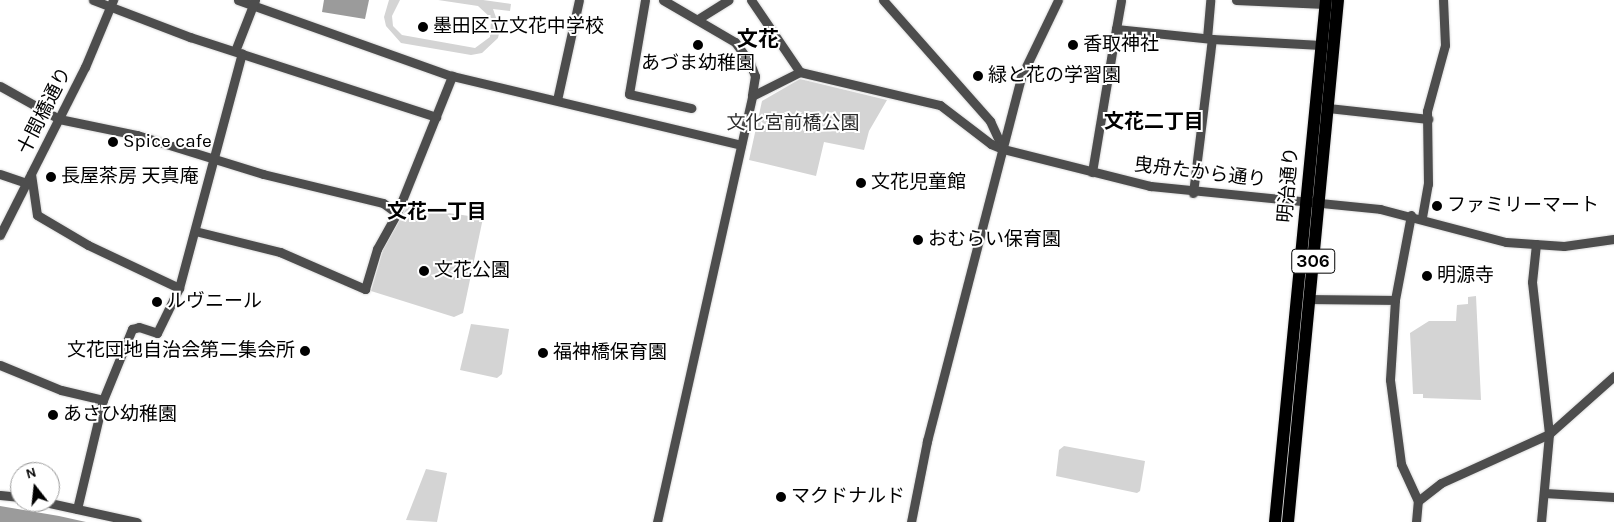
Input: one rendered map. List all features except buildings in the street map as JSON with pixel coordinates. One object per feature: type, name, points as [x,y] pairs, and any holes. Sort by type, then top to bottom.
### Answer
[{"type":"main road","name":"明治通り","points":[[1275,522],[1313,202],[1328,108],[1338,0]]},
{"type":"main road","name":"明治通り","points":[[1288,522],[1310,300],[1313,202],[1325,2]]},
{"type":"street","points":[[93,0],[112,4],[238,52],[436,117]]},
{"type":"street","points":[[238,0],[253,3],[452,76],[741,145]]},
{"type":"street","points":[[557,100],[579,0]]},
{"type":"street","points":[[645,0],[628,94],[691,108]]},
{"type":"street","points":[[657,522],[752,96],[754,76],[742,50],[698,19],[663,0]]},
{"type":"street","points":[[698,19],[728,0]]},
{"type":"street","points":[[752,0],[800,72],[752,96]]},
{"type":"street","points":[[883,0],[990,121],[1003,149]]},
{"type":"street","points":[[911,522],[927,441],[1021,78],[1058,0]]},
{"type":"street","points":[[1092,172],[1121,0]]},
{"type":"street","points":[[1193,193],[1209,39],[1210,0]]},
{"type":"street","points":[[1236,0],[1325,2]]},
{"type":"street","points":[[1422,217],[1428,184],[1428,119],[1432,90],[1442,64],[1445,45],[1443,0]]},
{"type":"street","points":[[77,509],[103,400],[132,329],[139,327],[158,333],[179,288],[215,160],[238,52],[253,3]]},
{"type":"street","name":"十間橋通り","points":[[0,235],[59,119],[112,4]]},
{"type":"street","points":[[1116,29],[1209,39],[1321,45]]},
{"type":"street","name":"曳舟たから通り","points":[[800,72],[940,105],[991,144],[1003,149],[1092,172],[1193,193],[1313,202],[1411,215],[1486,238],[1536,244],[1576,246],[1614,239]]},
{"type":"street","points":[[195,231],[280,252],[365,289],[377,249],[397,213],[452,76]]},
{"type":"street","points":[[0,86],[59,119],[137,135],[215,160],[383,203],[397,213]]},
{"type":"street","points":[[1328,108],[1428,119]]},
{"type":"street","points":[[0,174],[26,183]]},
{"type":"street","points":[[31,174],[36,215],[88,245],[179,288]]},
{"type":"street","points":[[1411,215],[1395,300],[1391,394],[1401,464],[1418,501],[1416,522]]},
{"type":"street","points":[[1536,244],[1533,300],[1549,434],[1541,522]]},
{"type":"street","points":[[1310,300],[1395,300]]},
{"type":"street","points":[[0,365],[61,390],[103,400]]},
{"type":"street","points":[[1418,501],[1442,483],[1549,434],[1614,376]]},
{"type":"street","points":[[1544,494],[1614,497]]},
{"type":"street","points":[[60,505],[137,522]]},
{"type":"green space","points":[[389,0],[400,0],[392,16],[393,26],[402,35],[475,48],[490,37],[491,18],[478,6],[438,0],[483,0],[511,4],[510,11],[493,9],[500,29],[498,38],[482,53],[471,55],[401,43],[386,26],[384,17]]},
{"type":"green space","name":"文化宮前橋公園","points":[[800,79],[887,100],[869,131],[864,150],[824,142],[816,176],[749,160],[762,101]]},
{"type":"green space","name":"文花公園","points":[[407,207],[483,218],[463,313],[454,317],[371,291],[383,250]]},
{"type":"green space","points":[[1476,296],[1481,400],[1423,398],[1423,394],[1413,394],[1410,333],[1429,321],[1456,321],[1457,305],[1468,304],[1468,297]]},
{"type":"green space","points":[[471,324],[509,329],[502,374],[497,378],[460,370]]},
{"type":"green space","points":[[1064,446],[1145,461],[1140,491],[1137,493],[1056,476],[1059,450]]},
{"type":"green space","points":[[426,469],[447,473],[437,522],[406,520]]},
{"type":"shaded area","points":[[324,0],[369,0],[365,19],[322,12]]},
{"type":"shaded area","points":[[0,506],[10,508],[10,512],[35,512],[86,522],[0,522]]},
{"type":"place","name":"墨田区立文花中学校","points":[[423,27]]},
{"type":"place","name":"あづま幼稚園","points":[[698,45]]},
{"type":"place","name":"香取神社","points":[[1073,45]]},
{"type":"place","name":"緑と花の学習園","points":[[978,76]]},
{"type":"place","name":"Spice cafe","points":[[113,142]]},
{"type":"place","name":"長屋茶房 天真庵","points":[[51,177]]},
{"type":"place","name":"文花児童館","points":[[861,183]]},
{"type":"place","name":"ファミリーマート","points":[[1437,206]]},
{"type":"place","name":"おむらい保育園","points":[[918,240]]},
{"type":"place","name":"文花公園","points":[[424,271]]},
{"type":"place","name":"明源寺","points":[[1427,276]]},
{"type":"place","name":"ルヴニール","points":[[157,302]]},
{"type":"place","name":"文花団地自治会第二集会所","points":[[305,351]]},
{"type":"place","name":"福神橋保育園","points":[[543,353]]},
{"type":"place","name":"あさひ幼稚園","points":[[53,415]]},
{"type":"place","name":"マクドナルド","points":[[781,497]]},
{"type":"district","name":"文花","points":[[758,39]]},
{"type":"district","name":"文花二丁目","points":[[1154,121]]},
{"type":"district","name":"文花一丁目","points":[[437,211]]}]
